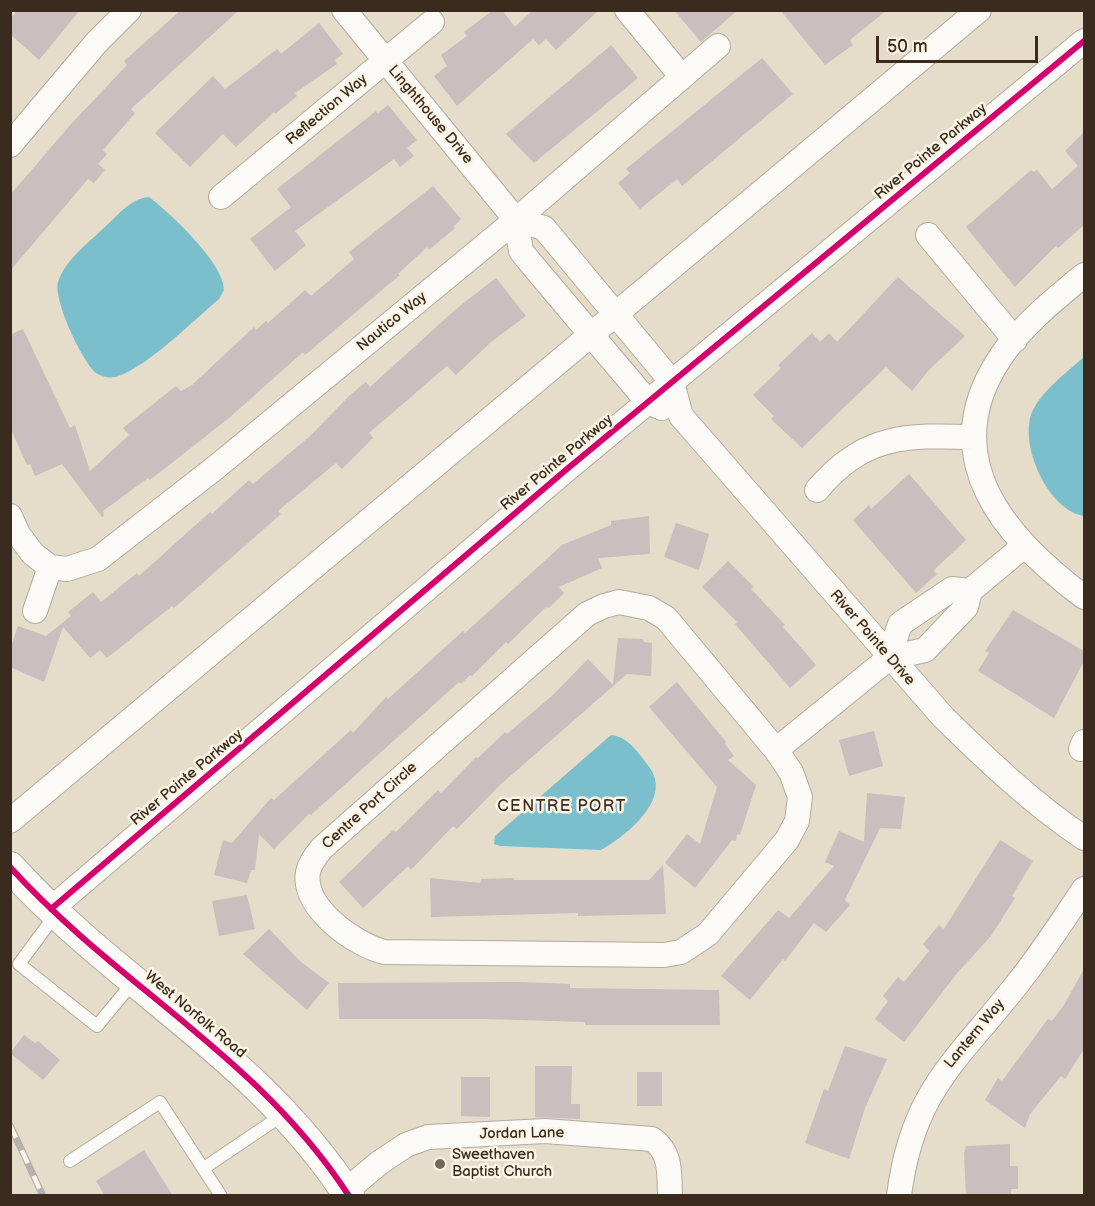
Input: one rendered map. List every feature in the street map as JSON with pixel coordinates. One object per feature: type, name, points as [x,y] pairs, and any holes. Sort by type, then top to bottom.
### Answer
[{"type":"street","points":[[10,145],[96,43],[129,10]]},
{"type":"street","name":"Linghthouse Drive","points":[[344,10],[516,220]]},
{"type":"street","points":[[627,10],[682,77]]},
{"type":"street","points":[[10,821],[979,10]]},
{"type":"street","name":"Reflection Way","points":[[221,197],[432,22]]},
{"type":"street","name":"River Pointe Parkway","points":[[53,912],[648,402],[1084,41]]},
{"type":"street","name":"Nautico Way","points":[[50,567],[67,569],[98,559],[215,468],[516,220],[718,46]]},
{"type":"street","points":[[590,335],[521,251],[516,220],[544,228],[672,382]]},
{"type":"street","points":[[928,236],[1015,340]]},
{"type":"street","points":[[1084,275],[1001,356],[987,380],[978,405],[974,437],[978,473],[987,496],[1025,545],[1058,577],[1084,597]]},
{"type":"street","name":"River Pointe Drive","points":[[590,335],[648,402],[681,416]]},
{"type":"street","name":"River Pointe Drive","points":[[672,382],[681,416],[889,658],[943,717],[986,759],[1084,838]]},
{"type":"street","points":[[817,490],[833,471],[852,455],[870,446],[894,439],[974,437]]},
{"type":"street","points":[[10,516],[18,534],[33,554],[50,567],[35,611]]},
{"type":"street","points":[[776,750],[889,658],[925,650],[966,607],[970,591],[1025,545]]},
{"type":"street","points":[[889,658],[900,624],[952,589],[970,591]]},
{"type":"street","name":"Centre Port Circle","points":[[630,602],[649,608],[666,618],[776,750],[791,772],[800,797],[796,821],[787,840],[708,934],[681,952],[664,955],[384,952],[370,948],[348,936],[314,901],[308,886],[308,872],[322,848],[587,614],[604,606],[630,602]]},
{"type":"street","name":"West Norfolk Road","points":[[10,867],[88,945],[232,1061],[311,1142],[347,1193]]},
{"type":"street","name":"Lantern Way","points":[[899,1196],[903,1165],[912,1131],[930,1093],[945,1070],[1019,982],[1084,889]]},
{"type":"street","name":"Jordan Lane","points":[[347,1193],[397,1151],[428,1137],[545,1131],[652,1139],[662,1146],[667,1156],[670,1196]]},
{"type":"lane","points":[[53,912],[19,964],[97,1026],[134,980]]},
{"type":"lane","points":[[70,1161],[160,1102],[221,1196]]},
{"type":"lane","points":[[204,1168],[285,1113]]},
{"type":"water","points":[[149,197],[170,214],[206,253],[222,279],[224,290],[219,299],[142,363],[118,376],[104,376],[96,373],[90,366],[70,330],[60,302],[58,282],[71,259],[120,213],[130,204]]},
{"type":"water","points":[[1084,357],[1084,516],[1071,511],[1059,502],[1048,489],[1033,456],[1029,439],[1029,424],[1033,410],[1043,395]]},
{"type":"water","points":[[611,735],[624,739],[637,751],[655,779],[656,790],[647,811],[629,830],[601,850],[494,844],[495,836]]},
{"type":"building","points":[[18,10],[80,10],[39,60],[10,34],[10,19]]},
{"type":"building","points":[[181,10],[239,10],[131,109],[135,113],[103,150],[107,154],[98,164],[105,170],[94,183],[88,179],[10,271],[10,195],[72,123],[127,65],[124,61]]},
{"type":"building","points":[[493,10],[502,10],[515,27],[533,10],[599,10],[556,50],[546,39],[539,45],[533,39],[457,106],[434,76],[447,66],[441,55],[467,36],[464,32]]},
{"type":"building","points":[[674,10],[738,10],[701,42]]},
{"type":"building","points":[[780,10],[887,10],[850,40],[853,45],[825,65]]},
{"type":"building","points":[[319,23],[343,54],[335,60],[337,64],[295,93],[297,96],[275,114],[274,112],[236,147],[223,134],[190,167],[155,133],[213,76],[225,89],[277,49],[281,54]]},
{"type":"building","points":[[611,45],[638,78],[534,163],[506,134]]},
{"type":"building","points":[[762,58],[793,94],[682,186],[677,179],[640,209],[618,183],[630,173],[626,169]]},
{"type":"building","points":[[388,105],[417,140],[407,148],[414,156],[400,167],[394,159],[295,231],[306,245],[275,271],[250,239],[291,207],[277,189],[376,111],[378,113]]},
{"type":"building","points":[[1084,132],[1084,225],[1058,248],[1056,246],[1015,287],[966,227],[1031,170],[1034,172],[1037,170],[1052,189],[1078,166],[1065,151]]},
{"type":"building","points":[[433,186],[461,219],[453,227],[455,228],[429,250],[427,247],[398,274],[400,275],[305,355],[303,352],[229,418],[150,480],[148,478],[103,511],[104,516],[102,517],[62,464],[35,476],[30,464],[27,465],[10,427],[10,335],[23,329],[70,428],[75,425],[90,471],[129,435],[123,428],[176,386],[181,391],[192,385],[254,327],[256,330],[266,321],[268,323],[305,290],[311,296],[354,259],[349,252]]},
{"type":"building","points":[[898,277],[965,336],[929,370],[912,391],[886,367],[802,448],[771,419],[774,416],[753,395],[781,368],[778,365],[812,333],[820,342],[829,333],[837,342]]},
{"type":"building","points":[[496,278],[526,316],[491,342],[456,375],[447,366],[369,433],[373,438],[342,469],[336,463],[278,511],[281,514],[174,608],[172,606],[107,658],[100,650],[90,658],[63,627],[44,682],[10,667],[10,649],[18,626],[46,636],[71,616],[68,612],[93,592],[101,602],[137,573],[139,576],[210,512],[212,514],[249,480],[253,484],[310,436],[349,396],[366,382],[370,387],[456,309]]},
{"type":"building","points":[[909,474],[966,540],[933,571],[937,574],[916,593],[853,520],[869,505],[871,509]]},
{"type":"building","points":[[649,516],[650,554],[598,558],[602,568],[559,587],[564,593],[549,608],[546,607],[508,644],[506,642],[472,676],[470,675],[461,684],[459,682],[311,815],[309,814],[274,849],[259,834],[255,870],[251,870],[247,883],[214,875],[223,840],[232,843],[271,798],[274,800],[351,730],[353,733],[386,697],[388,699],[463,631],[465,633],[562,545],[611,525],[611,521]]},
{"type":"building","points":[[676,523],[709,534],[699,570],[664,557]]},
{"type":"building","points":[[728,561],[754,587],[751,589],[785,625],[783,627],[816,665],[790,688],[735,624],[737,622],[702,587]]},
{"type":"building","points":[[1013,610],[1084,651],[1084,661],[1054,718],[978,671],[989,653],[985,651]]},
{"type":"building","points":[[618,638],[643,639],[644,642],[652,643],[651,676],[627,674],[501,784],[457,829],[453,826],[411,870],[408,866],[363,908],[339,882],[393,830],[396,832],[438,790],[441,793],[476,757],[478,758],[505,732],[507,734],[553,695],[588,659],[613,685]]},
{"type":"building","points":[[677,682],[726,742],[725,744],[734,756],[728,760],[756,785],[740,835],[737,834],[736,841],[732,840],[695,888],[665,863],[687,834],[700,844],[717,787],[649,707]]},
{"type":"building","points":[[874,731],[883,766],[849,776],[839,740]]},
{"type":"building","points":[[867,793],[905,797],[901,829],[880,828],[845,900],[850,905],[826,932],[814,923],[785,961],[783,959],[750,1000],[721,976],[778,910],[789,918],[834,866],[825,862],[839,831],[864,842]]},
{"type":"building","points":[[1000,840],[1033,861],[1012,896],[1015,898],[991,936],[958,972],[904,1042],[875,1019],[888,1001],[883,996],[898,977],[904,982],[929,951],[923,944],[939,925],[944,929]]},
{"type":"building","points":[[663,865],[666,914],[578,916],[578,913],[431,917],[430,878],[480,883],[481,879],[514,878],[514,880],[649,880]]},
{"type":"building","points":[[247,895],[255,929],[219,936],[212,901]]},
{"type":"building","points":[[269,929],[301,962],[329,983],[307,1010],[243,954]]},
{"type":"building","points":[[1084,969],[1084,1049],[1065,1079],[1061,1076],[1030,1114],[1025,1128],[985,1100],[998,1078],[1002,1081],[1048,1019],[1052,1021],[1064,1005]]},
{"type":"building","points":[[338,983],[570,984],[570,988],[719,990],[720,1025],[585,1025],[585,1022],[485,1019],[339,1019]]},
{"type":"building","points":[[24,1035],[35,1043],[38,1041],[60,1060],[43,1080],[10,1053]]},
{"type":"building","points":[[845,1046],[887,1059],[865,1108],[849,1159],[805,1143],[824,1089],[828,1091]]},
{"type":"building","points":[[535,1066],[572,1066],[571,1104],[580,1104],[580,1119],[535,1117]]},
{"type":"building","points":[[637,1072],[662,1072],[662,1106],[637,1106]]},
{"type":"building","points":[[461,1077],[490,1077],[490,1117],[461,1116]]},
{"type":"building","points":[[1010,1144],[1010,1166],[1018,1166],[1018,1189],[1011,1189],[1011,1196],[966,1196],[964,1153],[966,1146]]},
{"type":"building","points":[[144,1150],[173,1196],[105,1196],[96,1181]]},
{"type":"railway","points":[[10,1125],[43,1196]]},
{"type":"cycle path","points":[[51,909],[567,469],[1084,41]]},
{"type":"cycle path","points":[[10,867],[52,910],[230,1062],[273,1102],[313,1147],[349,1196]]},
{"type":"place","name":"Sweethaven Baptist Church","points":[[440,1164]]},
{"type":"district","name":"CENTRE PORT","points":[[562,807]]}]
